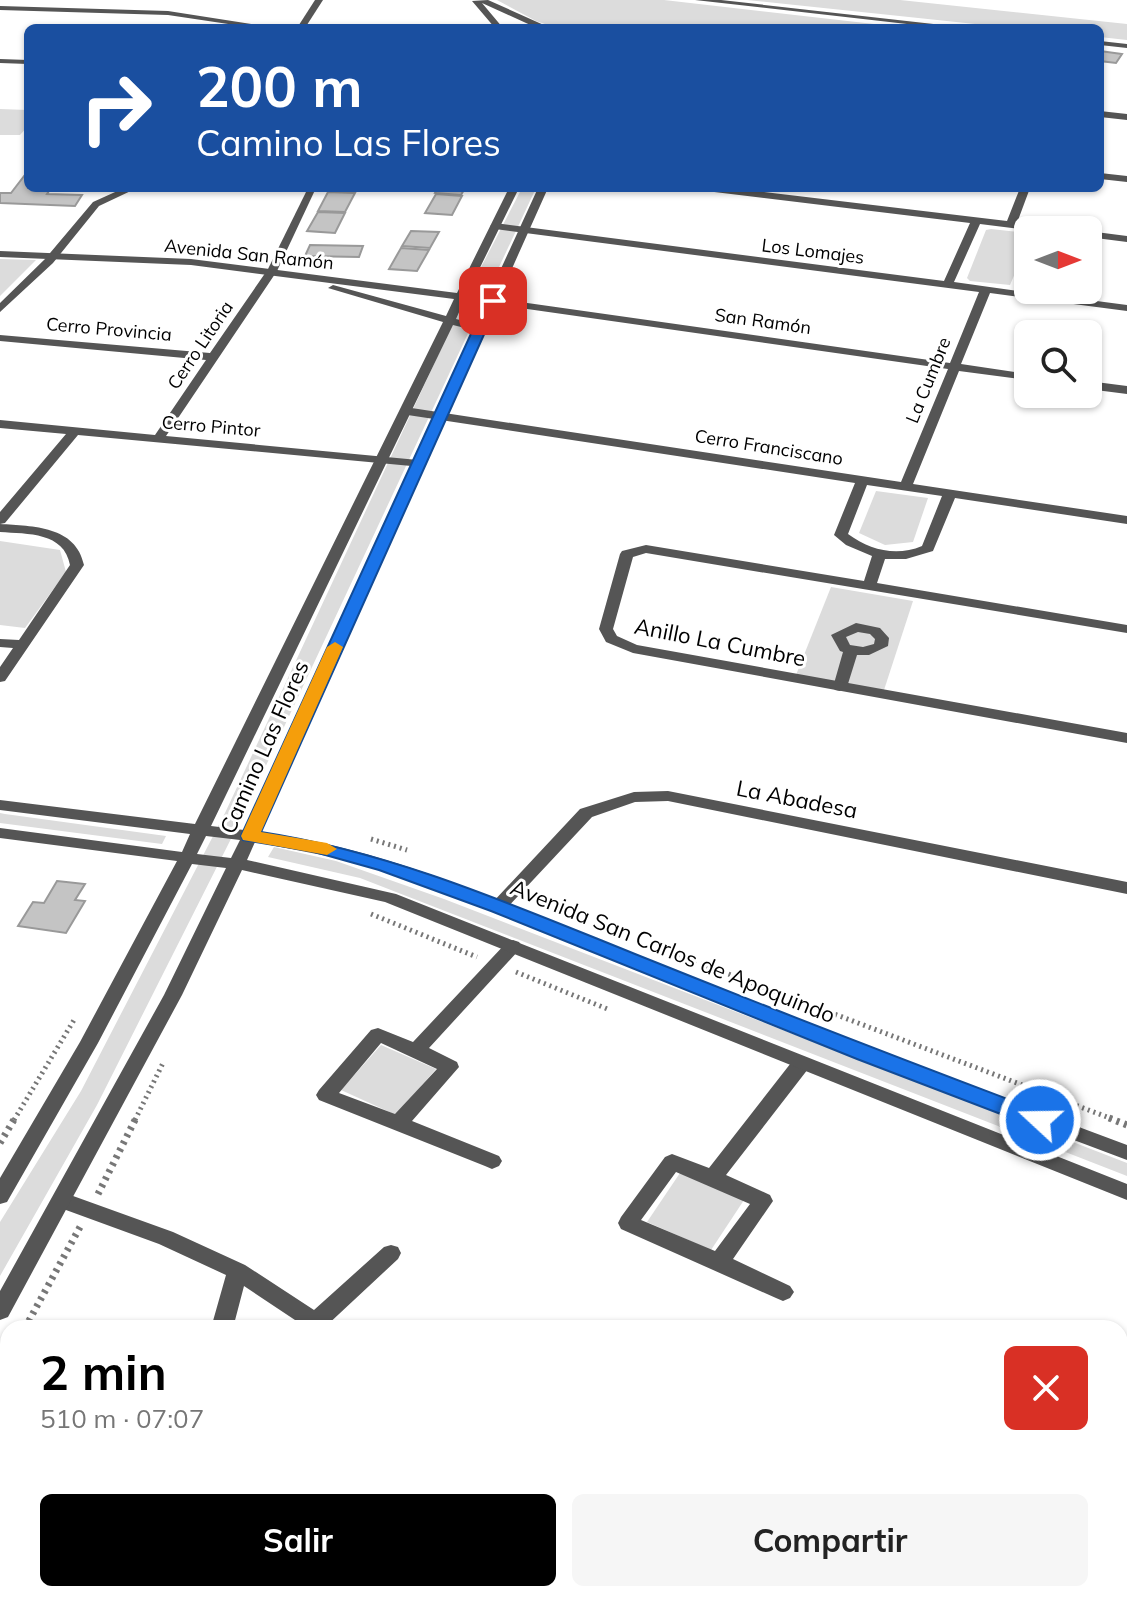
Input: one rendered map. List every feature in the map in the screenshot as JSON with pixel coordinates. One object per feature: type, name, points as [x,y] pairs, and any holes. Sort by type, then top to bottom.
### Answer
[{"type":"street","points":[[304,24],[319,0]]},
{"type":"street","points":[[475,0],[495,24]]},
{"type":"street","points":[[482,0],[534,24]]},
{"type":"street","points":[[699,0],[927,24]]},
{"type":"street","points":[[0,8],[179,14],[245,24]]},
{"type":"street","points":[[1104,43],[1127,46]]},
{"type":"street","points":[[0,61],[24,62]]},
{"type":"street","points":[[1104,104],[1127,107]]},
{"type":"street","points":[[1104,114],[1127,117]]},
{"type":"street","points":[[1104,176],[1127,179]]},
{"type":"street","points":[[0,309],[53,256],[96,204],[123,192]]},
{"type":"street","name":"Camino Las Flores","points":[[0,1196],[89,1043],[201,830],[512,192]]},
{"type":"street","name":"Camino Las Flores","points":[[0,1311],[173,995],[237,864],[541,192]]},
{"type":"street","points":[[739,192],[1014,225]]},
{"type":"street","points":[[1011,225],[1023,192]]},
{"type":"street","points":[[948,285],[976,221]]},
{"type":"street","name":"Los Lomajes","points":[[495,226],[1014,293]]},
{"type":"street","points":[[1102,236],[1127,239]]},
{"type":"street","name":"Avenida San Ramón","points":[[0,254],[191,262],[493,301]]},
{"type":"street","name":"Cerro Litoria","points":[[158,439],[272,271]]},
{"type":"street","points":[[285,273],[480,329]]},
{"type":"street","name":"La Cumbre","points":[[906,486],[986,289]]},
{"type":"street","name":"San Ramón","points":[[493,301],[1014,375]]},
{"type":"street","name":"Los Lomajes","points":[[1097,304],[1127,308]]},
{"type":"street","name":"Cerro Provincia","points":[[0,338],[214,357]]},
{"type":"street","points":[[1102,387],[1127,390]]},
{"type":"street","name":"Cerro Franciscano","points":[[405,411],[1127,520]]},
{"type":"street","name":"Cerro Pintor","points":[[0,424],[418,464]]},
{"type":"street","points":[[0,520],[75,431]]},
{"type":"street","points":[[863,479],[841,535],[879,556],[920,552],[928,548],[950,493]]},
{"type":"street","points":[[0,528],[53,535],[69,545],[77,557],[74,573],[0,678]]},
{"type":"street","name":"Anillo La Cumbre","points":[[1127,629],[646,549],[630,552],[626,557],[606,629],[617,643],[633,649],[1127,738]]},
{"type":"street","points":[[869,587],[879,556]]},
{"type":"street","points":[[0,643],[23,645]]},
{"type":"street","points":[[840,687],[851,650]]},
{"type":"street","name":"La Abadesa","points":[[498,907],[586,813],[606,804],[645,797],[681,799],[1127,888]]},
{"type":"street","name":"Avenida San Carlos de Apoquindo","points":[[0,805],[250,836],[362,858],[498,907],[865,1054],[1127,1153]]},
{"type":"street","points":[[0,833],[237,864],[303,875],[390,898],[1127,1192]]},
{"type":"street","points":[[416,1050],[513,946]]},
{"type":"street","points":[[398,1123],[450,1067],[378,1035],[326,1095],[492,1161]]},
{"type":"street","points":[[713,1178],[801,1064]]},
{"type":"street","points":[[719,1262],[763,1201],[672,1162],[628,1223],[783,1292]]},
{"type":"street","points":[[62,1200],[166,1238],[238,1271],[305,1320]]},
{"type":"street","points":[[317,1320],[391,1253]]},
{"type":"street","points":[[224,1320],[238,1271]]},
{"type":"lane","points":[[272,271],[310,192]]},
{"type":"path","points":[[366,912],[614,1012]]},
{"type":"path","points":[[0,1143],[76,1016]]},
{"type":"path","points":[[29,1320],[90,1210],[170,1050]]},
{"type":"shaded area","points":[[497,0],[664,0],[874,24],[545,24]]},
{"type":"shaded area","points":[[747,0],[900,0],[1127,24],[1127,40],[1104,37],[1104,24],[975,24]]},
{"type":"shaded area","points":[[0,109],[24,110],[24,130],[20,135],[0,135]]},
{"type":"shaded area","points":[[520,192],[534,192],[241,819],[97,1105],[0,1276],[0,1222],[81,1091],[225,813],[462,304]]},
{"type":"shaded area","points":[[986,230],[1014,231],[1014,276],[1010,285],[970,281],[967,278]]},
{"type":"shaded area","points":[[0,259],[36,260],[0,296]]},
{"type":"shaded area","points":[[876,491],[928,498],[913,542],[885,545],[859,533]]},
{"type":"shaded area","points":[[0,541],[60,550],[66,572],[25,628],[0,625]]},
{"type":"shaded area","points":[[831,587],[913,601],[884,690],[796,675]]},
{"type":"shaded area","points":[[0,813],[166,836],[162,844],[0,823]]},
{"type":"shaded area","points":[[274,847],[336,861],[444,899],[1127,1163],[1127,1176],[360,878],[268,857]]},
{"type":"shaded area","points":[[381,1045],[436,1069],[396,1115],[341,1090]]},
{"type":"shaded area","points":[[682,1170],[746,1197],[711,1250],[647,1222]]},
{"type":"building","points":[[1104,52],[1122,54],[1116,63],[1104,62]]},
{"type":"building","points":[[24,176],[24,192],[82,195],[75,206],[0,203],[0,193],[11,193]]},
{"type":"building","points":[[328,192],[355,193],[345,212],[318,211]]},
{"type":"building","points":[[436,192],[463,192],[461,195]]},
{"type":"building","points":[[436,194],[462,196],[452,215],[425,213]]},
{"type":"building","points":[[318,212],[345,213],[335,233],[307,231]]},
{"type":"building","points":[[411,231],[439,232],[430,248],[402,246]]},
{"type":"building","points":[[310,245],[363,246],[359,257],[305,256]]},
{"type":"building","points":[[401,248],[429,250],[417,271],[389,269]]},
{"type":"building","points":[[57,881],[85,884],[75,900],[85,901],[66,933],[18,926],[33,902],[44,903]]},
{"type":"slow traffic","points":[[327,849],[250,836],[335,647]]},
{"type":"route","points":[[493,301],[250,836],[311,846],[386,866],[1040,1120]]}]
